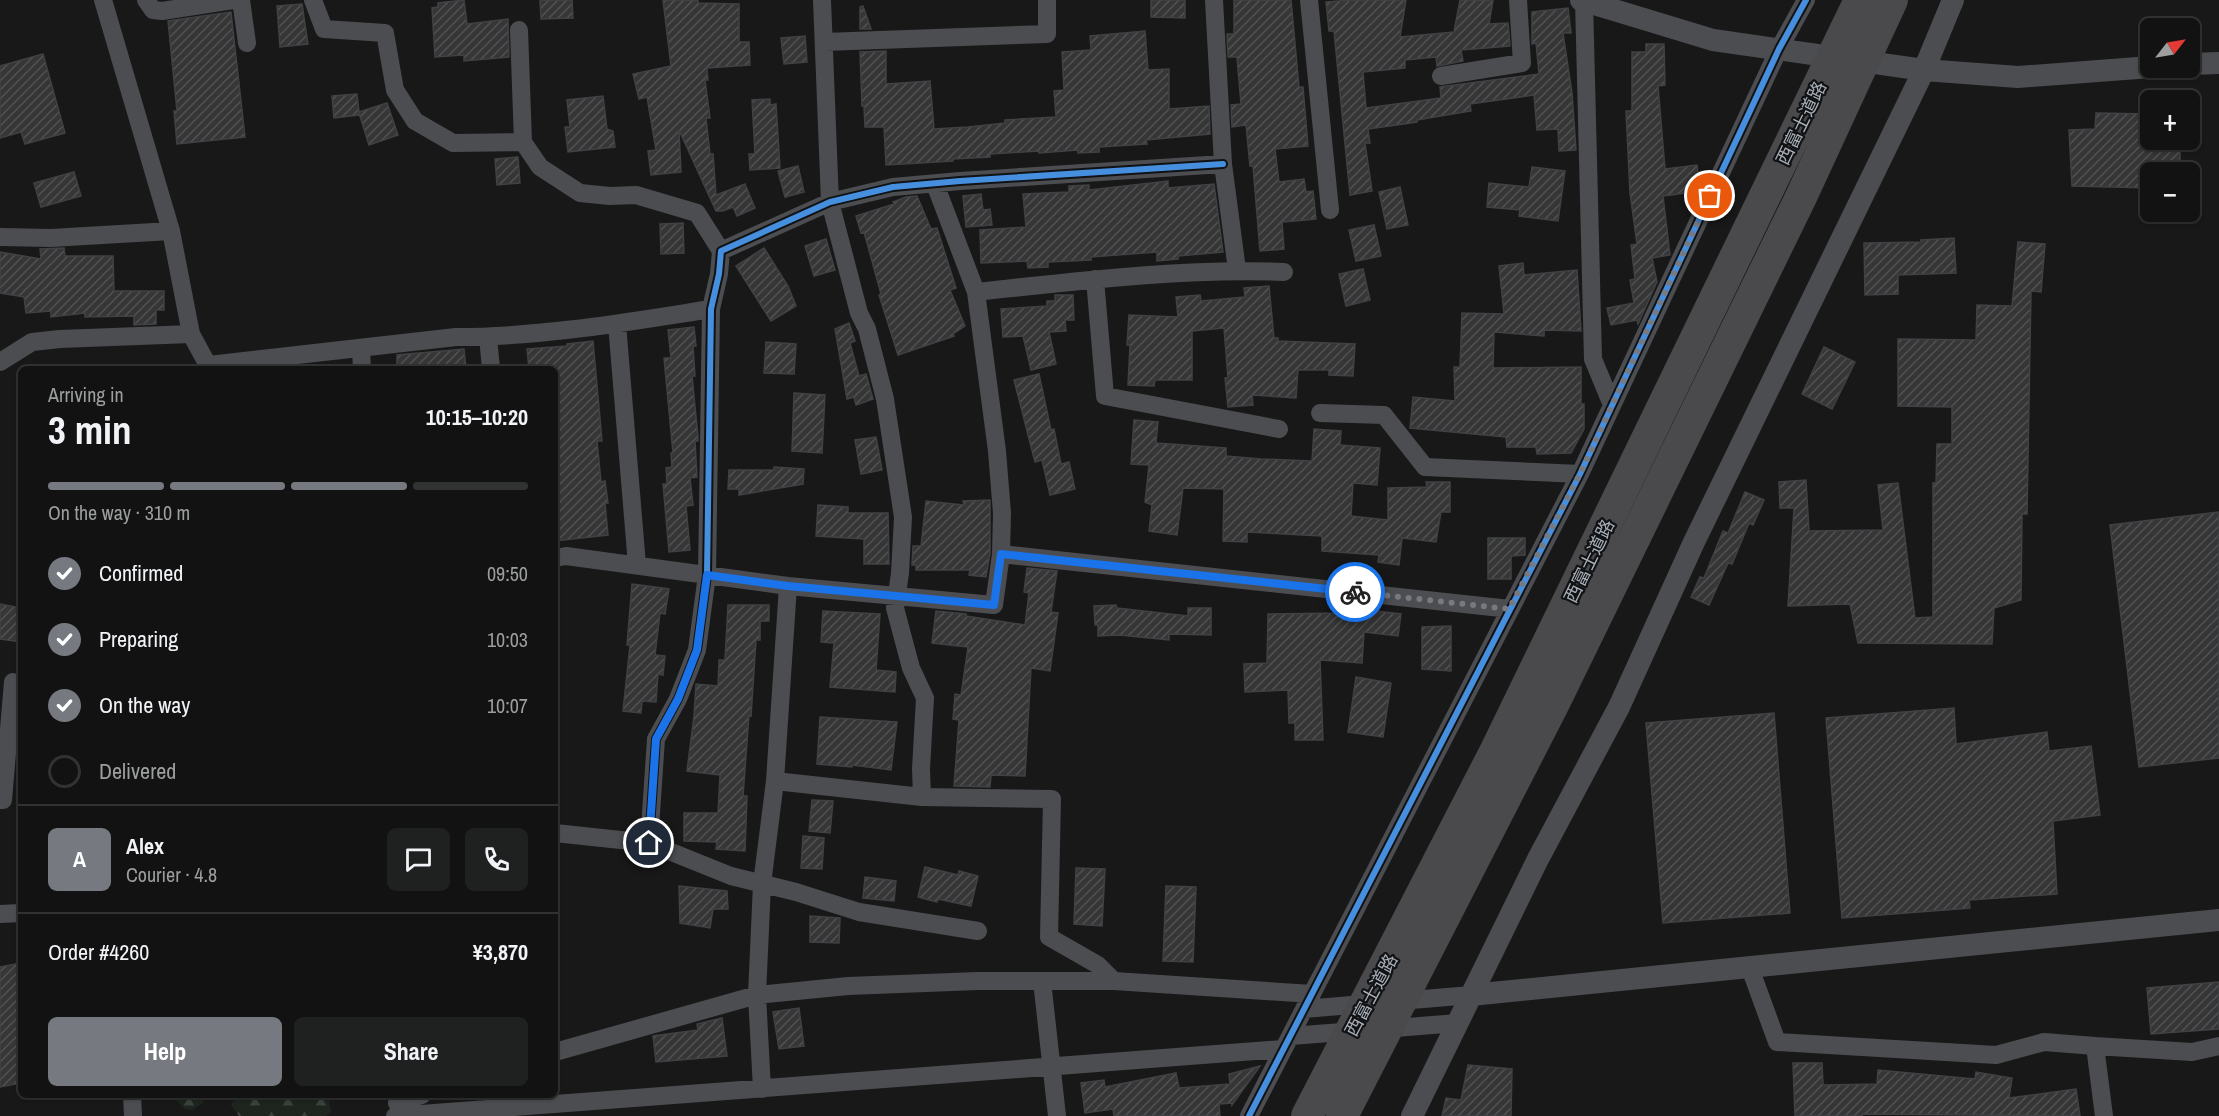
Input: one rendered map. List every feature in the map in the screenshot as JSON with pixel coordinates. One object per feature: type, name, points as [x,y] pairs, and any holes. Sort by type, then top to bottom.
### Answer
[{"type":"highway","name":"西富士道路","points":[[1307,1116],[1501,740],[1860,0]]},
{"type":"highway","name":"西富士道路","points":[[1342,1116],[1554,703],[1801,196],[1892,0]]},
{"type":"street","points":[[146,0],[153,10],[162,11],[233,0]]},
{"type":"street","points":[[241,0],[248,43]]},
{"type":"street","points":[[313,0],[324,29],[385,33],[395,90],[415,121],[453,143],[523,142]]},
{"type":"street","points":[[822,0],[830,202],[859,313],[867,329],[885,399],[903,517],[900,573],[895,608],[910,668],[926,698],[921,769],[922,797]]},
{"type":"street","points":[[824,42],[1047,34],[1047,0]]},
{"type":"street","points":[[1214,0],[1223,164],[1237,270]]},
{"type":"street","points":[[1309,0],[1330,210]]},
{"type":"street","points":[[1441,76],[1522,63],[1518,0]]},
{"type":"street","points":[[1612,405],[1593,359],[1583,0],[1713,40],[1924,70],[2018,77],[2140,68]]},
{"type":"street","points":[[1249,1116],[1580,474],[1786,50],[1806,0]]},
{"type":"street","points":[[1412,1116],[1538,859],[1618,707],[1694,542],[1924,70],[1953,0]]},
{"type":"street","points":[[106,1],[171,231],[191,334],[209,366]]},
{"type":"street","points":[[519,30],[523,142],[540,167],[580,193],[610,196],[636,195],[697,213],[721,251],[719,274],[711,309],[707,575],[697,650],[678,699],[656,739],[649,843]]},
{"type":"street","points":[[2200,64],[2219,63]]},
{"type":"street","points":[[721,251],[830,202],[893,188],[1223,164]]},
{"type":"street","points":[[558,557],[566,556],[788,586],[994,605],[1001,554],[1002,513],[997,452],[976,292],[935,184]]},
{"type":"street","points":[[0,237],[51,238],[171,231]]},
{"type":"street","points":[[976,292],[1095,279],[1237,270],[1284,272]]},
{"type":"street","points":[[1095,279],[1105,396],[1279,429]]},
{"type":"street","points":[[218,366],[456,337],[488,337],[617,324],[711,309]]},
{"type":"street","points":[[617,324],[637,565]]},
{"type":"street","points":[[0,362],[32,342],[191,334]]},
{"type":"street","points":[[488,337],[491,366]]},
{"type":"street","points":[[360,349],[362,366]]},
{"type":"street","points":[[1320,413],[1384,415],[1425,467],[1580,474]]},
{"type":"street","points":[[1001,554],[1509,609]]},
{"type":"street","points":[[762,1089],[757,994],[762,884],[775,781],[788,586]]},
{"type":"street","points":[[0,800],[3,800],[11,682]]},
{"type":"street","points":[[775,781],[922,797],[1052,799],[1049,937],[1098,965],[1114,981]]},
{"type":"street","points":[[558,833],[649,843],[730,876],[796,892],[859,912],[978,931]]},
{"type":"street","points":[[0,914],[18,914]]},
{"type":"street","points":[[558,1051],[757,994],[848,986],[978,981],[1114,981],[1308,1001],[1471,995],[2219,920]]},
{"type":"street","points":[[1750,968],[1777,1042],[1996,1056],[2044,1042],[2192,1052],[2219,1046]]},
{"type":"street","points":[[1042,981],[1057,1116]]},
{"type":"street","points":[[398,1109],[762,1089],[1050,1067],[1458,1023]]},
{"type":"street","points":[[2095,1046],[2104,1116]]},
{"type":"street","points":[[132,1098],[133,1116]]},
{"type":"street","points":[[398,1109],[417,1098]]},
{"type":"green space","points":[[175,1098],[204,1098],[203,1103],[192,1110],[183,1108]]},
{"type":"green space","points":[[235,1098],[329,1098],[331,1112],[326,1116],[239,1116],[231,1105]]},
{"type":"building","points":[[464,0],[467,24],[508,19],[509,57],[464,61],[464,55],[435,57],[432,8],[438,7],[438,3]]},
{"type":"building","points":[[540,0],[572,0],[573,18],[541,19]]},
{"type":"building","points":[[663,0],[698,0],[698,3],[739,4],[739,42],[749,42],[750,65],[707,68],[708,80],[705,80],[710,118],[706,118],[710,154],[713,154],[716,195],[745,184],[755,208],[737,216],[733,207],[716,211],[679,130],[681,172],[651,175],[648,151],[656,150],[647,97],[639,99],[633,74],[671,66]]},
{"type":"building","points":[[1151,0],[1185,0],[1185,18],[1151,17]]},
{"type":"building","points":[[1234,0],[1291,0],[1299,87],[1303,87],[1308,146],[1275,149],[1279,182],[1304,179],[1306,192],[1313,191],[1316,219],[1282,222],[1284,249],[1260,251],[1253,166],[1250,166],[1246,125],[1232,127],[1231,105],[1241,104],[1237,57],[1228,57],[1227,34],[1234,34]]},
{"type":"building","points":[[1406,0],[1400,37],[1454,32],[1460,0],[1493,0],[1489,24],[1508,23],[1510,46],[1461,50],[1463,61],[1437,66],[1436,57],[1405,60],[1405,68],[1363,72],[1366,108],[1441,98],[1440,87],[1539,74],[1536,43],[1532,44],[1532,12],[1568,8],[1571,33],[1563,33],[1572,93],[1576,150],[1559,151],[1558,129],[1537,130],[1534,95],[1470,104],[1471,111],[1368,129],[1370,143],[1365,143],[1372,191],[1350,195],[1334,31],[1329,31],[1326,2]]},
{"type":"building","points":[[302,4],[308,44],[280,47],[277,6]]},
{"type":"building","points":[[863,6],[871,29],[860,29],[860,7]]},
{"type":"building","points":[[231,12],[245,137],[177,144],[174,111],[177,111],[168,21]]},
{"type":"building","points":[[1145,31],[1148,70],[1169,69],[1169,109],[1209,106],[1210,134],[1146,140],[1147,144],[1099,147],[1099,152],[1078,153],[1078,150],[1039,153],[1039,151],[990,154],[990,157],[953,159],[953,161],[886,165],[884,127],[865,127],[860,52],[886,51],[886,84],[930,81],[934,129],[968,127],[1005,123],[1005,120],[1056,117],[1054,91],[1064,90],[1062,52],[1091,50],[1090,36]]},
{"type":"building","points":[[805,36],[807,62],[784,64],[781,38]]},
{"type":"building","points":[[1646,44],[1664,44],[1665,85],[1658,86],[1665,169],[1697,165],[1700,191],[1663,196],[1670,255],[1652,258],[1657,282],[1638,324],[1637,320],[1611,325],[1607,308],[1634,303],[1630,280],[1635,279],[1631,245],[1637,244],[1630,193],[1626,111],[1632,111],[1632,52],[1646,52]]},
{"type":"building","points":[[43,54],[65,133],[25,144],[21,132],[0,138],[0,66]]},
{"type":"building","points":[[357,94],[359,112],[387,103],[398,135],[369,145],[359,113],[359,115],[334,118],[332,96]]},
{"type":"building","points":[[603,96],[607,129],[613,131],[615,147],[568,152],[565,127],[570,127],[567,100]]},
{"type":"building","points":[[770,99],[770,105],[776,104],[780,168],[750,170],[749,154],[755,154],[752,100]]},
{"type":"building","points":[[2096,113],[2140,114],[2140,150],[2180,150],[2180,162],[2140,162],[2140,188],[2072,186],[2069,130],[2095,129]]},
{"type":"building","points":[[518,157],[520,183],[497,185],[495,159]]},
{"type":"building","points":[[798,166],[804,192],[785,197],[778,171]]},
{"type":"building","points":[[1532,167],[1565,171],[1558,221],[1519,216],[1520,210],[1487,207],[1489,183],[1529,187]]},
{"type":"building","points":[[74,172],[81,196],[41,207],[34,183]]},
{"type":"building","points":[[1168,181],[1168,188],[1214,184],[1223,252],[1178,256],[1178,259],[1157,261],[1157,252],[1091,257],[1091,260],[1048,262],[1048,267],[1028,268],[1027,261],[981,263],[980,230],[1026,227],[1023,194],[1069,192],[1069,186],[1089,185],[1089,190]]},
{"type":"building","points":[[1400,187],[1408,225],[1387,229],[1379,192]]},
{"type":"building","points":[[981,194],[983,210],[990,209],[992,225],[966,227],[963,196]]},
{"type":"building","points":[[917,196],[931,229],[937,228],[956,288],[950,290],[965,326],[953,334],[954,336],[898,355],[879,295],[881,294],[864,232],[861,233],[856,216],[894,204],[893,202],[906,197]]},
{"type":"building","points":[[683,223],[684,253],[661,254],[660,224]]},
{"type":"building","points":[[1374,225],[1381,256],[1356,261],[1349,230]]},
{"type":"building","points":[[1954,238],[1956,273],[1898,275],[1898,294],[1865,295],[1864,243],[1921,242],[1921,240]]},
{"type":"building","points":[[826,239],[835,270],[814,276],[805,246]]},
{"type":"building","points":[[2018,242],[2045,244],[2041,292],[2031,291],[2027,514],[2022,514],[2021,600],[1994,608],[1992,644],[1858,643],[1850,604],[1788,606],[1794,508],[1780,508],[1779,482],[1806,480],[1809,531],[1883,530],[1878,485],[1898,483],[1915,618],[1933,617],[1933,483],[1936,483],[1937,444],[1952,444],[1952,407],[1898,406],[1898,339],[1976,340],[1977,305],[2012,306]]},
{"type":"building","points":[[64,248],[65,256],[113,256],[114,291],[164,291],[164,310],[156,310],[156,324],[134,325],[134,316],[85,317],[85,313],[51,317],[51,311],[26,313],[24,297],[0,293],[0,252],[41,259],[40,249]]},
{"type":"building","points":[[764,248],[788,286],[796,306],[771,321],[736,266]]},
{"type":"building","points":[[1523,263],[1524,275],[1577,270],[1581,331],[1544,330],[1544,336],[1494,332],[1493,368],[1581,367],[1584,429],[1571,453],[1537,454],[1536,447],[1507,447],[1506,437],[1410,428],[1413,397],[1455,401],[1454,367],[1460,367],[1462,313],[1504,314],[1499,266]]},
{"type":"building","points":[[1363,269],[1370,300],[1346,306],[1339,274]]},
{"type":"building","points":[[1269,286],[1274,338],[1278,338],[1278,341],[1355,344],[1353,376],[1329,375],[1329,370],[1298,370],[1296,398],[1252,395],[1253,405],[1228,407],[1224,328],[1192,331],[1192,380],[1155,380],[1154,386],[1128,385],[1129,315],[1178,317],[1176,297],[1200,295],[1201,301],[1245,297],[1244,288]]},
{"type":"building","points":[[1055,295],[1073,295],[1074,320],[1065,320],[1066,331],[1049,332],[1056,364],[1031,370],[1023,336],[1003,337],[1001,309],[1047,306],[1047,301],[1055,301]]},
{"type":"building","points":[[849,323],[855,341],[850,343],[859,376],[866,374],[873,399],[856,405],[854,397],[847,399],[835,329]]},
{"type":"building","points":[[694,327],[695,376],[692,376],[698,441],[695,441],[697,477],[690,478],[693,505],[686,506],[690,550],[669,552],[663,484],[667,484],[666,468],[672,467],[671,453],[673,453],[664,358],[671,358],[668,330]]},
{"type":"building","points":[[593,341],[602,441],[597,441],[601,482],[605,481],[608,503],[605,503],[608,535],[558,541],[558,366],[529,366],[527,349],[567,346],[567,344]]},
{"type":"building","points":[[766,342],[796,344],[794,374],[764,373]]},
{"type":"building","points":[[1824,347],[1855,362],[1832,409],[1802,394]]},
{"type":"building","points":[[464,349],[466,366],[397,366],[397,355]]},
{"type":"building","points":[[1039,374],[1061,464],[1069,462],[1075,489],[1050,495],[1042,460],[1035,462],[1014,380]]},
{"type":"building","points":[[794,393],[825,395],[822,453],[792,451]]},
{"type":"building","points":[[1134,420],[1158,422],[1156,443],[1226,448],[1226,456],[1261,459],[1312,461],[1314,429],[1341,431],[1340,445],[1380,448],[1377,485],[1353,483],[1351,516],[1388,520],[1388,488],[1427,487],[1426,482],[1450,482],[1450,512],[1441,512],[1436,542],[1402,538],[1399,565],[1378,562],[1379,555],[1322,551],[1322,536],[1247,532],[1247,542],[1223,541],[1224,489],[1183,488],[1177,535],[1149,531],[1152,505],[1145,502],[1149,465],[1131,464]]},
{"type":"building","points":[[876,437],[882,470],[861,474],[855,440]]},
{"type":"building","points":[[774,467],[804,469],[803,484],[739,495],[739,489],[728,489],[729,470],[774,470]]},
{"type":"building","points":[[1745,492],[1764,500],[1753,525],[1749,523],[1732,564],[1728,563],[1709,605],[1691,597],[1700,577],[1704,578],[1723,531],[1728,533]]},
{"type":"building","points":[[990,500],[990,553],[986,577],[969,575],[970,570],[916,570],[916,565],[912,565],[913,546],[921,546],[926,501],[964,505],[963,501]]},
{"type":"building","points":[[818,505],[848,507],[848,513],[888,513],[889,564],[864,564],[864,539],[816,536]]},
{"type":"building","points":[[2219,512],[2219,758],[2139,767],[2110,525]]},
{"type":"building","points":[[1488,538],[1525,538],[1525,555],[1511,556],[1511,579],[1488,579]]},
{"type":"building","points":[[1027,568],[1057,571],[1051,612],[1058,613],[1050,671],[1031,668],[1025,776],[991,775],[990,787],[954,786],[959,720],[953,719],[955,694],[961,695],[968,647],[932,643],[936,611],[1025,625],[1029,593],[1024,592]]},
{"type":"building","points":[[632,584],[669,589],[665,614],[660,613],[655,655],[665,656],[663,675],[658,674],[656,702],[642,701],[641,713],[623,711],[630,645],[627,645]]},
{"type":"building","points":[[0,604],[18,607],[18,642],[0,639]]},
{"type":"building","points":[[728,605],[769,605],[769,621],[760,621],[760,640],[756,640],[743,796],[747,796],[745,851],[716,849],[717,842],[684,841],[684,813],[718,813],[720,775],[687,771],[696,684],[718,686],[719,660],[725,660]]},
{"type":"building","points":[[1116,605],[1117,608],[1188,616],[1188,608],[1211,608],[1211,635],[1169,634],[1169,640],[1119,635],[1098,636],[1094,606]]},
{"type":"building","points":[[1342,607],[1401,614],[1398,636],[1364,632],[1362,663],[1320,660],[1323,740],[1295,740],[1295,723],[1289,723],[1288,690],[1245,692],[1244,664],[1267,663],[1268,614],[1341,613]]},
{"type":"building","points":[[823,611],[880,614],[876,670],[896,672],[895,692],[830,687],[834,643],[821,642]]},
{"type":"building","points":[[1451,626],[1451,671],[1422,669],[1422,627]]},
{"type":"building","points":[[1356,677],[1391,683],[1383,737],[1348,732]]},
{"type":"building","points":[[1954,708],[1956,744],[2047,732],[2049,751],[2091,746],[2100,815],[2053,821],[2057,894],[1969,900],[1970,908],[1842,918],[1826,718]]},
{"type":"building","points":[[1774,713],[1790,913],[1663,923],[1646,723]]},
{"type":"building","points":[[820,717],[897,722],[891,770],[852,765],[852,767],[817,764]]},
{"type":"building","points":[[812,800],[833,801],[830,833],[809,831]]},
{"type":"building","points":[[803,836],[824,838],[822,869],[801,868]]},
{"type":"building","points":[[925,867],[958,875],[959,871],[978,876],[971,906],[918,897]]},
{"type":"building","points":[[1076,868],[1105,869],[1102,926],[1074,924]]},
{"type":"building","points":[[865,877],[896,881],[894,901],[863,898]]},
{"type":"building","points":[[679,886],[727,891],[728,909],[713,909],[710,928],[680,923]]},
{"type":"building","points":[[1166,886],[1196,887],[1193,962],[1163,961]]},
{"type":"building","points":[[810,916],[840,918],[839,943],[810,942]]},
{"type":"building","points":[[18,964],[18,1084],[0,1087],[0,967]]},
{"type":"building","points":[[2219,982],[2219,1029],[2151,1034],[2147,988]]},
{"type":"building","points":[[799,1008],[804,1046],[779,1049],[773,1012]]},
{"type":"building","points":[[722,1018],[727,1056],[656,1062],[653,1036],[698,1030],[697,1024]]},
{"type":"building","points":[[1793,1063],[1822,1063],[1823,1085],[1877,1084],[1878,1070],[1975,1079],[1976,1072],[2012,1078],[2009,1098],[2076,1089],[2080,1116],[1862,1114],[1862,1116],[1795,1116]]},
{"type":"building","points":[[1468,1065],[1512,1069],[1511,1116],[1442,1116],[1446,1098],[1461,1100]]},
{"type":"building","points":[[1260,1066],[1232,1105],[1232,1103],[1219,1104],[1220,1116],[1114,1116],[1113,1109],[1085,1113],[1081,1083],[1104,1080],[1105,1087],[1176,1073],[1179,1088],[1230,1084],[1229,1074]]},
{"type":"cycle path","points":[[1249,1116],[1580,474],[1779,49],[1806,0]]},
{"type":"cycle path","points":[[649,843],[656,739],[678,699],[697,650],[707,575],[711,309],[719,274],[721,251],[830,202],[893,187],[1223,164]]},
{"type":"way so far","points":[[1355,592],[1509,609],[1580,474],[1710,196]]},
{"type":"route","points":[[649,843],[656,739],[678,699],[697,650],[707,575],[788,586],[994,605],[1001,554],[1355,592]]}]
